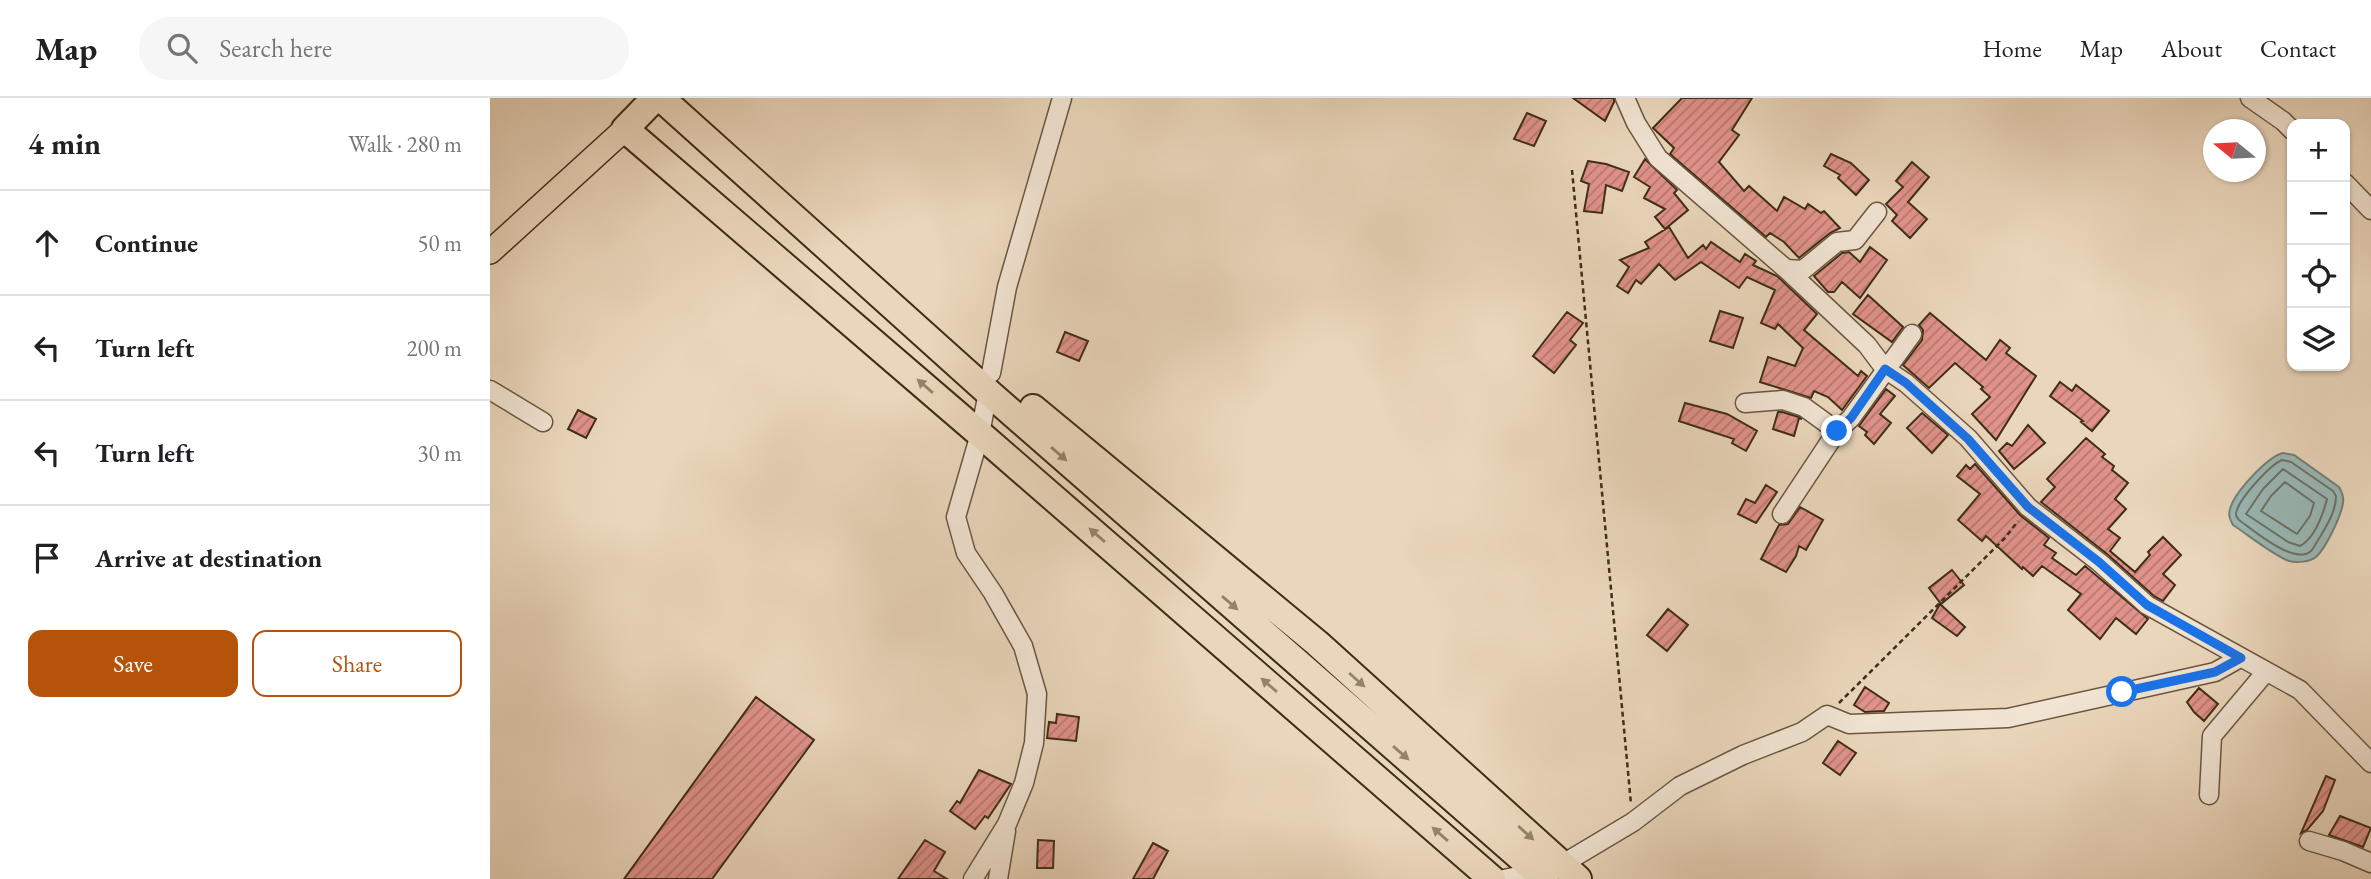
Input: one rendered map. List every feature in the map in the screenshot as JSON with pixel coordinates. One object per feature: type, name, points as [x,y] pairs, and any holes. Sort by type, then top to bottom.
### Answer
[{"type":"highway","points":[[655,98],[625,129],[980,433],[1492,879]]},
{"type":"highway","points":[[661,98],[1555,874]]},
{"type":"main road","points":[[490,252],[625,129]]},
{"type":"street","points":[[973,879],[1007,824],[1024,783],[1034,743],[1037,694],[1023,646],[993,593],[966,554],[956,517],[980,433],[1007,287],[1062,98]]},
{"type":"street","points":[[1625,98],[1636,123],[1658,158],[1786,269],[1867,345],[1885,369],[1906,383],[1968,439],[2028,507],[2099,562],[2147,605],[2265,673],[2300,690],[2371,762]]},
{"type":"street","points":[[2250,98],[2287,125]]},
{"type":"street","points":[[2350,188],[2371,210]]},
{"type":"street","points":[[1786,269],[1803,270],[1837,242],[1855,240],[1877,212]]},
{"type":"street","points":[[1782,514],[1837,431],[1851,418],[1912,334]]},
{"type":"street","points":[[490,390],[542,422]]},
{"type":"street","points":[[1745,403],[1783,400],[1804,407],[1837,431]]},
{"type":"street","points":[[1504,879],[1555,874],[1680,786],[1743,755],[1802,732],[1827,715],[1849,723],[2008,718],[2215,672],[2241,658]]},
{"type":"street","points":[[2209,794],[2212,736],[2265,673]]},
{"type":"street","points":[[998,879],[1007,824]]},
{"type":"street","points":[[2309,841],[2371,863]]},
{"type":"path","points":[[1572,170],[1633,821]]},
{"type":"path","points":[[1827,715],[2004,538],[2028,507]]},
{"type":"water","points":[[2283,453],[2294,455],[2339,487],[2343,497],[2339,516],[2328,539],[2320,553],[2307,561],[2289,561],[2276,555],[2233,525],[2230,517],[2229,511],[2244,485],[2260,468]]},
{"type":"building","points":[[1573,98],[1614,98],[1614,102],[1605,121]]},
{"type":"building","points":[[1682,98],[1752,98],[1732,130],[1739,135],[1719,162],[1744,191],[1749,186],[1777,211],[1784,197],[1805,209],[1808,204],[1821,213],[1824,211],[1840,228],[1799,258],[1784,242],[1770,233],[1766,237],[1670,154],[1674,148],[1653,128]]},
{"type":"building","points":[[1527,113],[1546,121],[1534,146],[1514,139]]},
{"type":"building","points":[[1831,154],[1851,163],[1869,180],[1856,195],[1838,178],[1840,175],[1824,166]]},
{"type":"building","points":[[1645,159],[1677,190],[1674,193],[1688,210],[1665,229],[1655,217],[1665,209],[1644,198],[1650,187],[1634,177]]},
{"type":"building","points":[[1588,161],[1629,172],[1622,191],[1606,185],[1602,213],[1584,211],[1589,184],[1581,181]]},
{"type":"building","points":[[1912,162],[1929,177],[1908,202],[1927,219],[1910,238],[1892,221],[1897,215],[1886,204],[1903,187],[1896,181]]},
{"type":"building","points":[[1669,227],[1688,258],[1703,245],[1706,249],[1711,242],[1740,262],[1745,254],[1756,261],[1753,265],[1777,276],[1817,314],[1804,330],[1858,376],[1861,371],[1867,376],[1842,410],[1828,397],[1814,391],[1811,398],[1760,382],[1768,357],[1795,366],[1803,348],[1778,324],[1775,329],[1761,323],[1775,290],[1747,277],[1739,288],[1701,262],[1675,280],[1659,264],[1641,284],[1636,280],[1628,293],[1617,286],[1629,267],[1620,260],[1649,248],[1645,242]]},
{"type":"building","points":[[1870,247],[1887,260],[1860,298],[1842,282],[1834,292],[1828,292],[1814,276],[1842,253],[1849,252],[1860,262]]},
{"type":"building","points":[[1868,295],[1903,327],[1892,342],[1853,314]]},
{"type":"building","points":[[1720,311],[1743,318],[1733,348],[1710,341]]},
{"type":"building","points":[[1567,312],[1583,323],[1570,340],[1576,345],[1554,373],[1533,356]]},
{"type":"building","points":[[1930,313],[1986,360],[2000,340],[2010,348],[2006,353],[2036,376],[1996,440],[1972,414],[1990,397],[1981,389],[1983,387],[1955,363],[1929,388],[1903,365],[1922,340],[1923,330],[1919,325]]},
{"type":"building","points":[[1065,332],[1088,341],[1079,361],[1057,352]]},
{"type":"building","points":[[2060,382],[2072,391],[2076,385],[2109,411],[2092,431],[2050,396]]},
{"type":"building","points":[[1886,389],[1895,396],[1880,414],[1891,423],[1874,444],[1865,435],[1867,432],[1859,426]]},
{"type":"building","points":[[1685,403],[1727,414],[1757,431],[1746,451],[1732,443],[1734,439],[1679,421]]},
{"type":"building","points":[[578,410],[596,419],[586,438],[568,429]]},
{"type":"building","points":[[1778,412],[1782,412],[1802,419],[1799,418],[1794,436],[1773,429]]},
{"type":"building","points":[[1922,413],[1948,435],[1932,453],[1907,428]]},
{"type":"building","points":[[2028,425],[2045,443],[2014,469],[1999,451],[2007,443],[2012,446]]},
{"type":"building","points":[[2086,438],[2105,454],[2102,457],[2114,466],[2112,470],[2128,483],[2115,499],[2126,509],[2108,529],[2120,538],[2110,551],[2135,572],[2150,555],[2148,552],[2163,537],[2181,555],[2163,574],[2175,585],[2163,601],[2041,502],[2055,487],[2047,479]]},
{"type":"building","points":[[1975,464],[2020,515],[2049,538],[2044,545],[2056,553],[2052,558],[2076,575],[2085,566],[2148,619],[2136,634],[2116,618],[2100,639],[2068,610],[2081,594],[2042,566],[2033,576],[1986,536],[1982,541],[1958,520],[1980,494],[1957,476],[1966,465],[1970,469]]},
{"type":"building","points":[[1766,485],[1777,492],[1756,523],[1738,514],[1746,499],[1755,503]]},
{"type":"building","points":[[1800,507],[1823,520],[1806,550],[1799,546],[1786,572],[1761,559],[1779,525],[1788,524]]},
{"type":"building","points":[[1952,570],[1964,585],[1941,604],[1929,588]]},
{"type":"building","points":[[1940,604],[1965,627],[1957,636],[1932,618]]},
{"type":"building","points":[[1668,609],[1688,625],[1667,651],[1647,635]]},
{"type":"building","points":[[1865,687],[1889,703],[1884,711],[1865,712],[1854,705]]},
{"type":"building","points":[[2199,688],[2218,704],[2204,721],[2187,702]]},
{"type":"building","points":[[756,697],[814,740],[712,879],[624,879]]},
{"type":"building","points":[[1057,714],[1079,717],[1076,741],[1047,738],[1049,722],[1056,723]]},
{"type":"building","points":[[1838,741],[1856,753],[1840,775],[1823,763]]},
{"type":"building","points":[[979,770],[1011,784],[988,818],[985,816],[975,829],[950,811],[957,801],[960,803]]},
{"type":"building","points":[[2326,776],[2335,780],[2323,811],[2307,830],[2301,833]]},
{"type":"building","points":[[2340,816],[2371,828],[2363,847],[2329,835]]},
{"type":"building","points":[[925,840],[945,852],[934,871],[947,879],[898,879]]},
{"type":"building","points":[[1038,840],[1054,841],[1053,868],[1037,868]]},
{"type":"building","points":[[1153,843],[1168,851],[1153,879],[1133,879]]},
{"type":"route","points":[[1837,431],[1851,418],[1885,369],[1906,383],[1968,439],[2028,507],[2099,562],[2147,605],[2241,658],[2215,672],[2122,692]]}]
